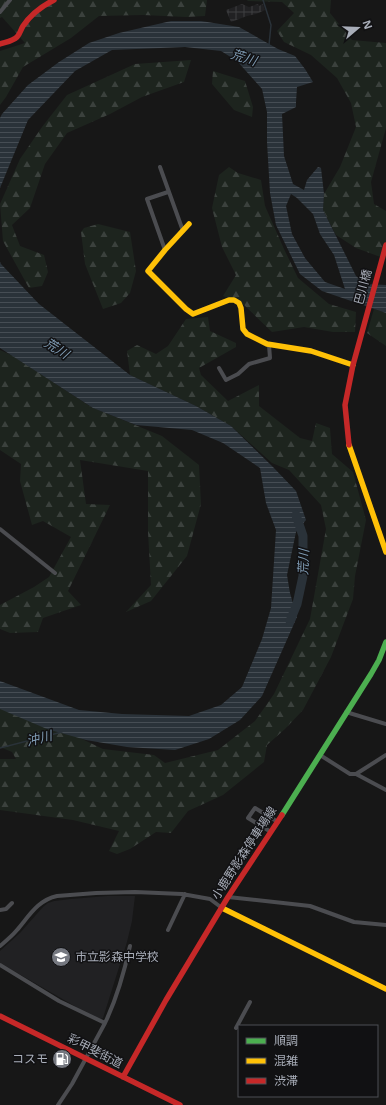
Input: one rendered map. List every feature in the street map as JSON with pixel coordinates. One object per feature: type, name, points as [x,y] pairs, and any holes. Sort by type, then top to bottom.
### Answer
[{"type":"main road","points":[[0,44],[12,40],[18,36],[24,25],[34,13],[42,6],[54,0]]},
{"type":"main road","points":[[189,224],[148,271],[186,309],[193,314],[228,300],[234,300],[239,303],[241,308],[243,329],[247,334],[269,345],[311,351],[353,365],[345,404],[349,444],[356,467],[383,536],[386,552]]},
{"type":"main road","name":"巴川橋","points":[[353,365],[386,245]]},
{"type":"main road","name":"小鹿野影森停車場線","points":[[123,1077],[166,1000],[228,897],[278,822],[371,674],[386,643]]},
{"type":"main road","points":[[222,908],[386,990]]},
{"type":"main road","name":"彩甲斐街道","points":[[0,1016],[180,1105]]},
{"type":"street","points":[[0,12],[10,0]]},
{"type":"street","points":[[160,167],[182,231]]},
{"type":"street","points":[[165,250],[147,199],[168,192]]},
{"type":"street","points":[[219,368],[226,380],[238,374],[249,364],[270,358],[269,345]]},
{"type":"street","points":[[0,529],[55,573]]},
{"type":"street","points":[[346,712],[386,724]]},
{"type":"street","points":[[320,755],[350,774],[356,774],[386,790]]},
{"type":"street","points":[[356,774],[386,755]]},
{"type":"street","points":[[271,832],[248,818],[255,808],[278,822]]},
{"type":"street","points":[[0,946],[41,903],[51,897],[124,892],[185,894],[210,899],[222,908]]},
{"type":"street","points":[[168,930],[185,894]]},
{"type":"street","points":[[228,897],[310,906],[354,922],[385,925],[386,918]]},
{"type":"street","points":[[0,910],[6,909],[12,903]]},
{"type":"street","points":[[58,1105],[72,1084],[105,1023],[123,975],[130,946]]},
{"type":"street","points":[[0,964],[59,1001],[105,1023]]},
{"type":"street","points":[[236,1028],[250,1002]]},
{"type":"shaded area","points":[[242,4],[249,7],[263,4],[265,10],[231,22],[226,10]]},
{"type":"shaded area","name":"市立影森中学校","points":[[107,896],[135,896],[132,921],[127,942],[103,1018],[101,1019],[78,1008],[0,963],[0,951],[20,933],[48,903],[54,901]]},
{"type":"green space","points":[[0,0],[207,0],[205,16],[99,16],[71,38],[23,67],[0,105],[0,51],[25,43],[2,17],[0,18]]},
{"type":"green space","points":[[247,0],[331,0],[330,13],[352,40],[386,43],[386,128],[371,182],[374,204],[386,211],[386,259],[356,248],[336,235],[323,210],[324,194],[340,167],[356,127],[351,103],[337,78],[311,55],[284,42],[277,31],[294,13],[282,2]]},
{"type":"green space","points":[[191,60],[184,82],[142,97],[110,114],[67,133],[45,164],[30,208],[12,225],[20,246],[44,255],[48,272],[42,286],[29,288],[3,241],[0,204],[20,159],[42,127],[67,95],[135,64]]},
{"type":"green space","points":[[213,71],[245,81],[253,107],[252,117],[234,110],[212,84]]},
{"type":"green space","points":[[229,167],[238,173],[261,180],[265,206],[298,278],[329,304],[356,312],[355,332],[333,332],[304,327],[272,332],[244,305],[223,296],[236,275],[222,247],[212,208],[219,175]]},
{"type":"green space","points":[[98,224],[130,232],[136,271],[130,293],[121,303],[103,309],[85,264],[81,232],[84,228]]},
{"type":"green space","points":[[374,309],[386,313],[386,346],[367,333]]},
{"type":"green space","points":[[208,317],[210,331],[236,343],[236,347],[199,368],[201,375],[228,401],[259,385],[259,406],[300,438],[312,441],[316,423],[330,428],[332,454],[353,472],[366,520],[355,576],[353,599],[331,657],[303,710],[267,745],[264,762],[223,795],[188,811],[171,833],[156,832],[130,849],[117,854],[109,851],[119,831],[73,820],[0,810],[0,759],[16,759],[12,752],[0,747],[0,700],[103,749],[154,755],[165,763],[218,750],[255,721],[274,694],[310,619],[326,529],[321,505],[289,470],[272,463],[231,426],[196,406],[130,375],[127,351],[137,345],[156,354],[168,346],[186,319]]},
{"type":"green space","points":[[0,350],[13,356],[91,407],[162,436],[199,465],[201,504],[187,556],[151,601],[126,612],[151,585],[148,532],[148,471],[80,460],[86,504],[110,505],[68,591],[81,605],[43,618],[38,632],[10,633],[0,629],[0,605],[34,587],[49,577],[71,537],[43,521],[32,525],[20,481],[21,464],[0,450]]},
{"type":"water","points":[[171,21],[201,21],[239,27],[278,49],[295,56],[313,82],[297,87],[296,107],[282,114],[284,156],[293,184],[304,190],[307,180],[318,167],[321,168],[324,194],[323,210],[356,276],[366,284],[386,285],[386,313],[322,291],[300,274],[276,225],[270,193],[267,112],[262,89],[237,61],[221,51],[185,47],[112,50],[75,71],[28,120],[0,188],[0,118],[2,114],[28,85],[59,62],[89,43],[119,33]],"holes":[[[291,194],[313,214],[320,234],[334,255],[345,289],[325,282],[305,258],[292,234],[286,206]]]},
{"type":"water","points":[[0,262],[39,304],[130,375],[196,406],[231,426],[296,491],[306,520],[296,532],[287,575],[290,593],[297,617],[262,696],[240,720],[209,739],[175,750],[127,747],[86,740],[47,729],[0,709],[0,681],[79,710],[122,714],[189,716],[221,705],[242,687],[262,639],[271,608],[276,530],[266,503],[260,468],[223,443],[192,430],[136,425],[93,408],[0,348]]},
{"type":"waterway","points":[[263,0],[271,25],[269,45]]},
{"type":"waterway","name":"荒川","points":[[290,621],[297,604],[303,576],[303,536],[296,515]]},
{"type":"waterway","name":"沖川","points":[[0,748],[62,732]]},
{"type":"traffic: fast","points":[[282,815],[371,674],[379,660],[386,642]]},
{"type":"traffic: slow","points":[[189,224],[148,271],[186,309],[193,314],[229,300],[234,300],[239,303],[241,308],[243,329],[247,334],[267,344],[311,351],[353,365]]},
{"type":"traffic: slow","points":[[349,445],[386,552]]},
{"type":"traffic: slow","points":[[222,908],[386,989]]},
{"type":"traffic: jam","points":[[0,44],[15,38],[33,14],[54,0]]},
{"type":"traffic: jam","points":[[349,445],[345,405],[353,365],[386,245]]},
{"type":"traffic: jam","points":[[123,1077],[166,1000],[228,897],[282,815]]},
{"type":"traffic: jam","points":[[0,1016],[180,1105]]},
{"type":"place","name":"市立影森中学校","points":[[61,957]]},
{"type":"place","name":"コスモ","points":[[62,1059]]}]
